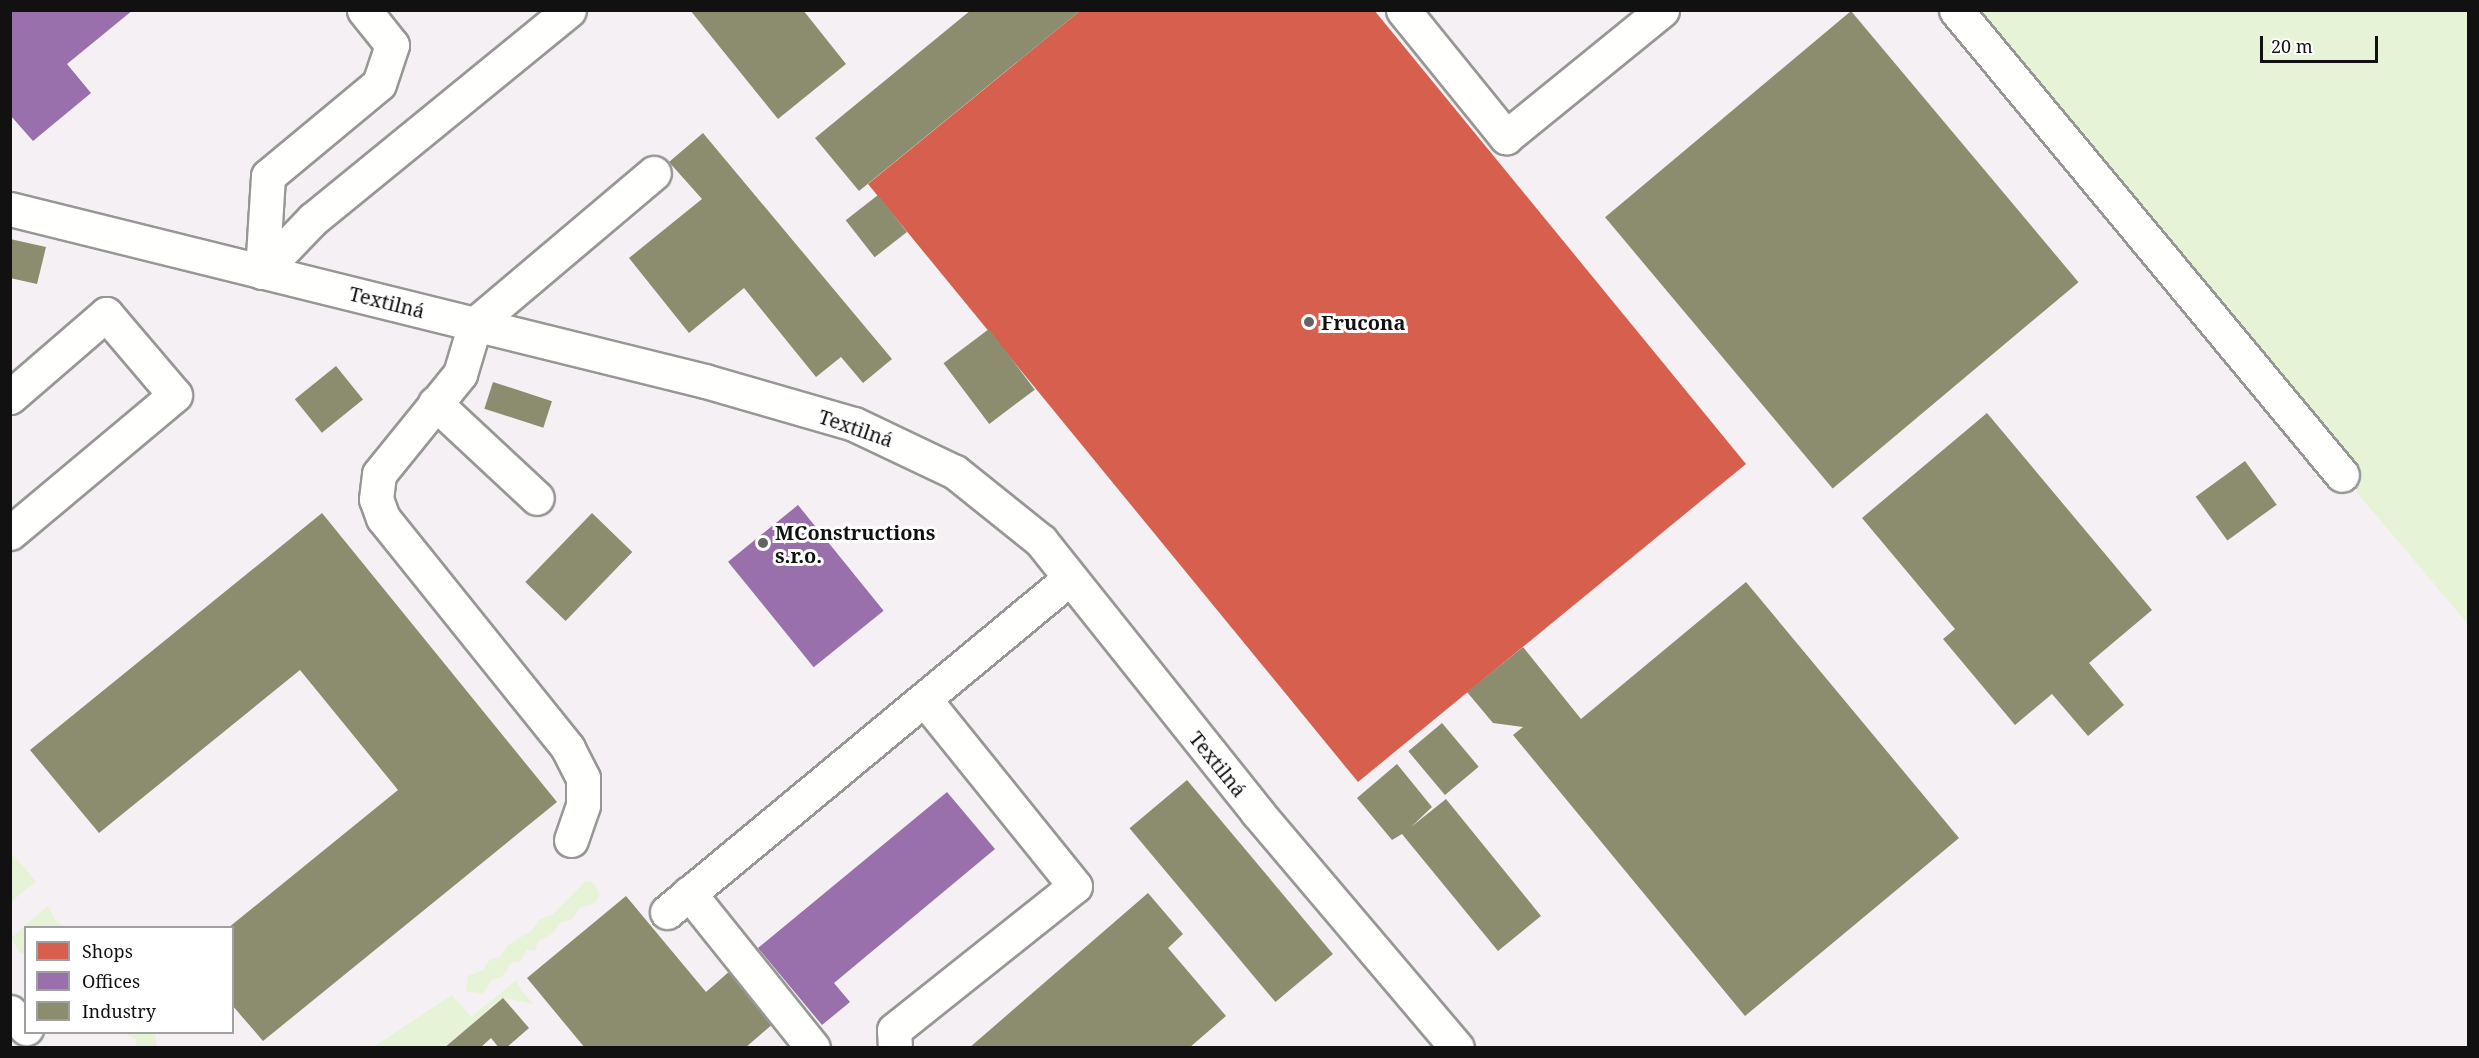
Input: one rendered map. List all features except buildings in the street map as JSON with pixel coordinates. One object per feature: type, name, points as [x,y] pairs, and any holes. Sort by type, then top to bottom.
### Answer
[{"type":"lane","points":[[262,272],[313,219],[569,10]]},
{"type":"lane","points":[[1403,10],[1506,137],[1662,10]]},
{"type":"lane","points":[[1956,10],[2342,475]]},
{"type":"lane","points":[[262,272],[268,176],[379,84],[392,45],[372,14]]},
{"type":"lane","points":[[571,840],[583,805],[583,778],[568,748],[384,518],[376,499],[379,474],[460,374],[475,324],[654,173]]},
{"type":"lane","name":"Textilná","points":[[10,209],[705,381],[854,424],[905,445],[955,472],[1041,541],[1257,812],[1457,1047]]},
{"type":"lane","points":[[10,397],[106,314],[175,396],[10,533]]},
{"type":"lane","points":[[435,403],[537,498]]},
{"type":"lane","points":[[813,1047],[678,902],[1070,578]]},
{"type":"lane","points":[[895,1047],[894,1030],[1075,886],[924,699]]},
{"type":"lane","points":[[10,1012],[24,1026]]},
{"type":"lane","points":[[31,1034],[43,1047]]},
{"type":"shaded area","points":[[10,11],[1959,11],[2468,624],[2468,1047],[11,1047]]},
{"type":"green space","points":[[1959,10],[2468,11],[2468,624],[2342,475]]},
{"type":"green space","points":[[10,852],[36,881],[11,902],[10,902]]},
{"type":"green space","points":[[585,882],[592,882],[600,894],[595,903],[580,908],[571,920],[560,923],[551,935],[539,940],[535,950],[527,950],[520,962],[512,962],[502,977],[491,980],[483,994],[466,991],[468,976],[483,970],[490,959],[500,957],[508,945],[531,931],[540,919],[552,915]]},
{"type":"green space","points":[[48,906],[56,921],[64,926],[25,926]]},
{"type":"green space","points":[[24,927],[24,954],[20,953],[11,938]]},
{"type":"green space","points":[[518,979],[517,984],[533,1004],[503,998],[444,1047],[373,1047],[452,995],[471,1017]]},
{"type":"green space","points":[[125,1034],[155,1034],[157,1047],[136,1047],[136,1039]]},
{"type":"place","name":"Frucona","points":[[1309,322]]},
{"type":"place","name":"MConstructions s.r.o.","points":[[763,543]]}]
